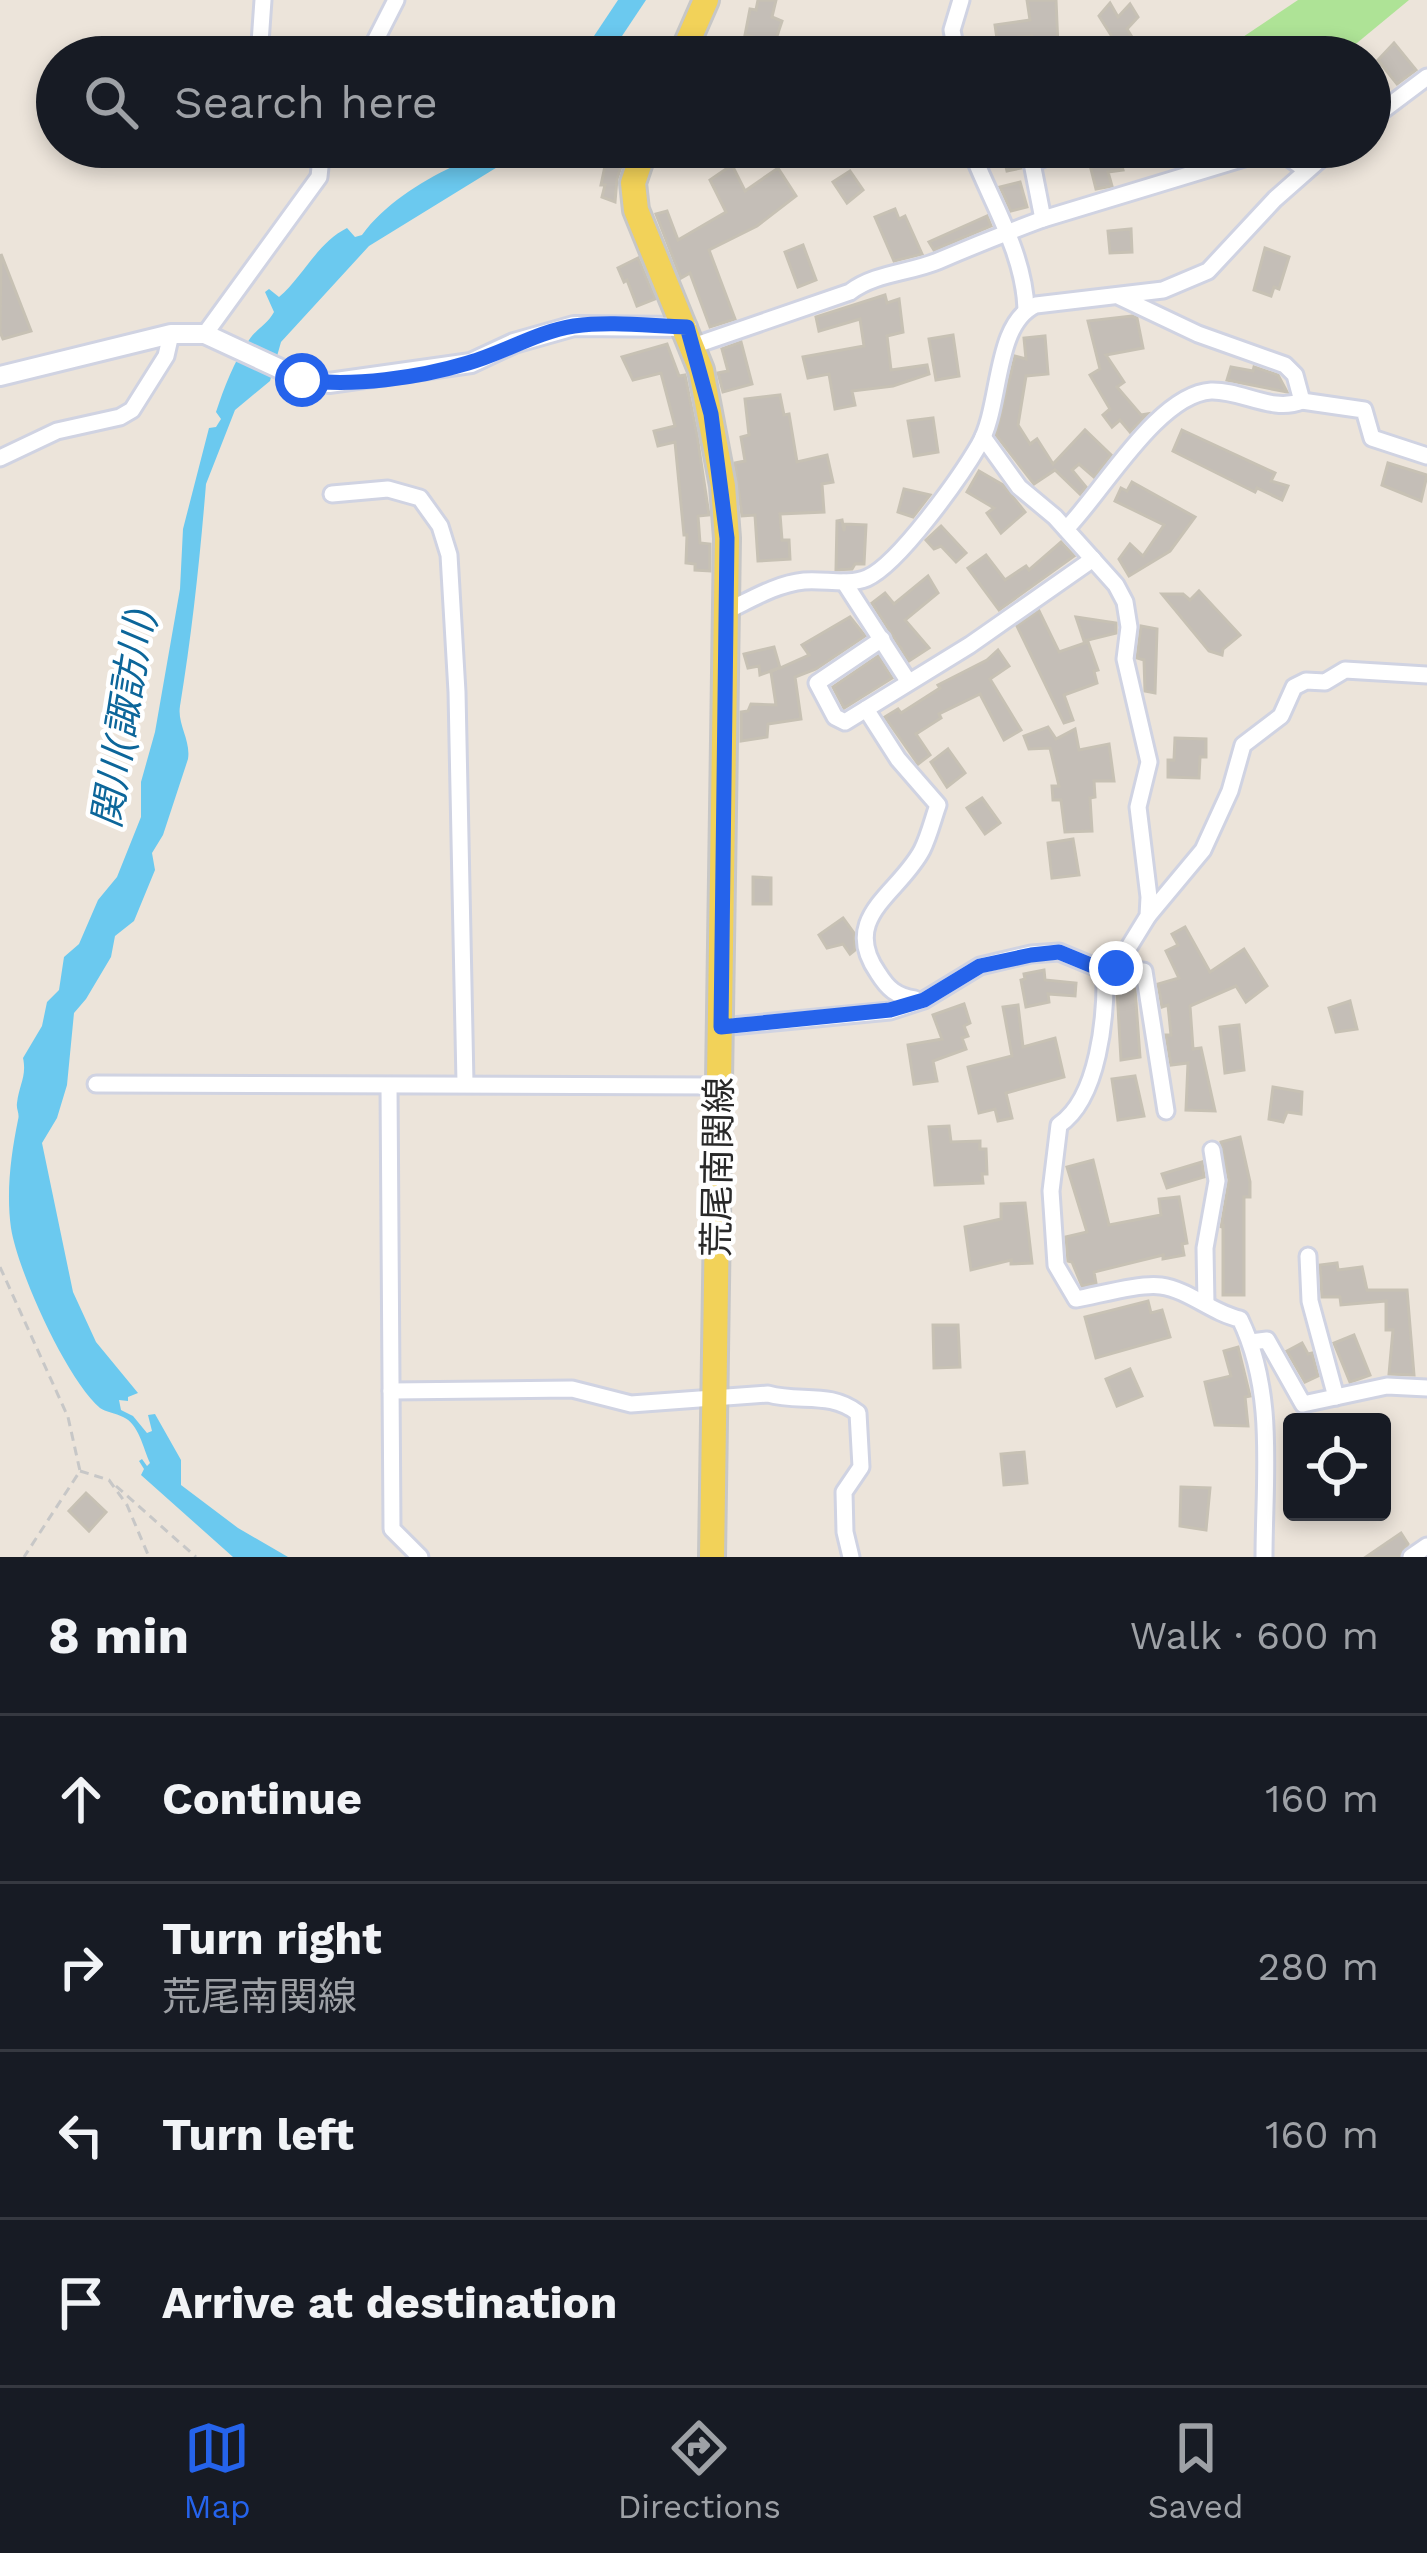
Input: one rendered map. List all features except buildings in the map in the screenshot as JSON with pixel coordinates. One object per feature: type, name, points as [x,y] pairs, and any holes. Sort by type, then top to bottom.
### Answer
[{"type":"main road","points":[[690,36],[706,0]]},
{"type":"main road","name":"荒尾南関線","points":[[638,168],[633,183],[636,210],[690,336],[711,414],[723,486],[727,611],[712,1557]]},
{"type":"street","points":[[260,36],[263,0]]},
{"type":"street","points":[[378,36],[396,0]]},
{"type":"street","points":[[953,36],[961,0]]},
{"type":"street","points":[[1391,103],[1427,76]]},
{"type":"street","points":[[213,338],[319,177],[320,168]]},
{"type":"street","points":[[978,168],[1004,233],[1018,254],[1026,309]]},
{"type":"street","points":[[1033,168],[1043,219]]},
{"type":"street","points":[[0,376],[171,334],[213,338],[302,380],[329,383],[471,363],[514,343],[574,326],[690,336],[850,292],[862,283],[937,262],[1043,219],[1211,168]]},
{"type":"street","points":[[727,611],[780,585],[866,579],[882,568],[941,501],[983,436],[1011,329],[1026,309],[1163,290],[1208,271],[1305,169]]},
{"type":"street","points":[[1117,295],[1198,334],[1285,365],[1295,374],[1301,400]]},
{"type":"street","points":[[0,458],[57,431],[132,410],[166,356],[171,334]]},
{"type":"street","points":[[1066,529],[1130,449],[1195,393],[1217,391],[1287,407],[1301,400],[1364,410],[1372,438],[1427,456]]},
{"type":"street","points":[[983,436],[1019,487],[1066,529],[1116,585],[1127,614],[1125,659],[1149,762],[1138,807],[1148,916]]},
{"type":"street","points":[[332,494],[388,489],[420,498],[440,526],[448,555],[457,692],[465,1083]]},
{"type":"street","points":[[882,639],[817,683],[835,717],[845,722],[970,645],[1093,559]]},
{"type":"street","points":[[844,582],[908,681]]},
{"type":"street","points":[[1264,1557],[1265,1401],[1251,1342],[1240,1319],[1160,1286],[1076,1298],[1057,1265],[1051,1191],[1059,1125],[1081,1102],[1102,1039],[1111,970],[1203,850],[1230,791],[1243,745],[1281,716],[1294,687],[1306,681],[1325,682],[1345,670],[1427,675]]},
{"type":"street","points":[[866,709],[898,759],[938,805],[921,852],[878,904],[866,928],[864,954],[899,997],[924,1000]]},
{"type":"street","points":[[721,1027],[890,1010],[924,1000],[980,966],[1059,952],[1111,970],[1144,971],[1166,1111]]},
{"type":"street","points":[[96,1084],[719,1086]]},
{"type":"street","points":[[389,1086],[392,1528],[420,1557]]},
{"type":"street","points":[[1206,1304],[1205,1248],[1217,1181],[1212,1150]]},
{"type":"street","points":[[1308,1256],[1310,1300],[1336,1397]]},
{"type":"street","points":[[1251,1342],[1267,1340],[1303,1404],[1387,1386],[1427,1388]]},
{"type":"street","points":[[391,1391],[572,1389],[631,1404],[716,1395],[844,1402],[857,1413],[862,1468],[844,1492],[851,1557]]},
{"type":"street","points":[[1411,1557],[1427,1546]]},
{"type":"path","points":[[0,1267],[68,1417],[80,1471],[24,1557]]},
{"type":"path","points":[[80,1471],[109,1480],[196,1557]]},
{"type":"path","points":[[109,1480],[127,1504],[149,1557]]},
{"type":"green space","points":[[1298,0],[1409,0],[1365,36],[1244,36]]},
{"type":"water","points":[[618,0],[646,0],[622,36],[594,36]]},
{"type":"water","points":[[451,168],[496,168],[369,246],[281,342],[270,381],[235,410],[206,484],[180,706],[188,759],[163,835],[152,853],[155,870],[134,921],[115,936],[111,957],[74,1013],[67,1085],[57,1118],[42,1143],[73,1292],[96,1342],[138,1393],[128,1401],[119,1400],[121,1410],[147,1433],[152,1431],[148,1415],[155,1414],[181,1460],[181,1485],[238,1528],[288,1557],[233,1557],[141,1475],[144,1469],[139,1461],[150,1463],[137,1431],[87,1394],[34,1297],[15,1247],[10,1214],[23,1058],[42,1026],[47,1002],[59,990],[64,957],[79,944],[98,900],[117,877],[141,817],[141,782],[155,732],[180,589],[183,529],[209,428],[221,419],[216,412],[230,375],[249,340],[274,312],[265,292],[269,289],[279,297],[336,234],[347,228],[355,237],[362,235],[391,204]]},
{"type":"route","points":[[302,380],[329,383],[441,369],[574,326],[687,327],[711,414],[727,538],[721,1027],[890,1010],[924,1000],[980,966],[1031,955],[1059,952],[1105,971],[1116,968]]},
{"type":"water label","name":"関川(諏訪川)","points":[[123,718]]}]
